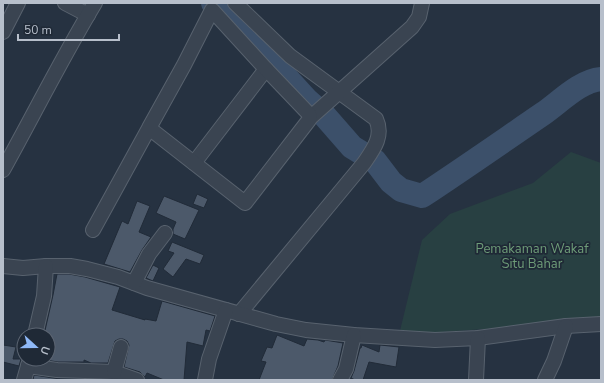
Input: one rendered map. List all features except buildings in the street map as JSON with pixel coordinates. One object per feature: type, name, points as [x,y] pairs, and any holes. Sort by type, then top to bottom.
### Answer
[{"type":"street","points":[[3,32],[18,3]]},
{"type":"street","points":[[3,170],[91,9],[65,3]]},
{"type":"street","points":[[235,3],[290,56],[376,119],[379,136],[364,163],[239,314]]},
{"type":"street","points":[[149,128],[245,203],[310,118],[412,27],[419,17],[422,3]]},
{"type":"street","points":[[94,230],[184,65],[212,10],[309,114],[310,118]]},
{"type":"street","points":[[194,163],[266,69]]},
{"type":"street","points":[[134,283],[149,254],[165,233]]},
{"type":"street","points":[[3,266],[23,268],[70,266],[87,269],[276,324],[306,330],[354,335],[435,340],[478,338],[566,326],[601,324]]},
{"type":"street","points":[[37,327],[44,296],[46,266]]},
{"type":"street","points":[[205,380],[209,359],[226,310]]},
{"type":"street","points":[[545,380],[554,361],[566,326]]},
{"type":"street","points":[[340,380],[346,369],[354,335]]},
{"type":"street","points":[[476,380],[478,338]]},
{"type":"street","points":[[114,372],[121,347]]},
{"type":"street","points":[[24,380],[28,367]]},
{"type":"street","points":[[46,367],[57,370],[66,375],[114,372],[137,380]]},
{"type":"green space","name":"Pemakaman Wakaf Situ Bahar","points":[[571,152],[601,163],[601,321],[399,335],[422,240],[450,214],[533,183]]},
{"type":"waterway","points":[[213,3],[266,55],[307,100],[324,115],[352,147],[375,161],[391,182],[401,190],[422,196],[544,113],[578,87],[601,79]]}]
